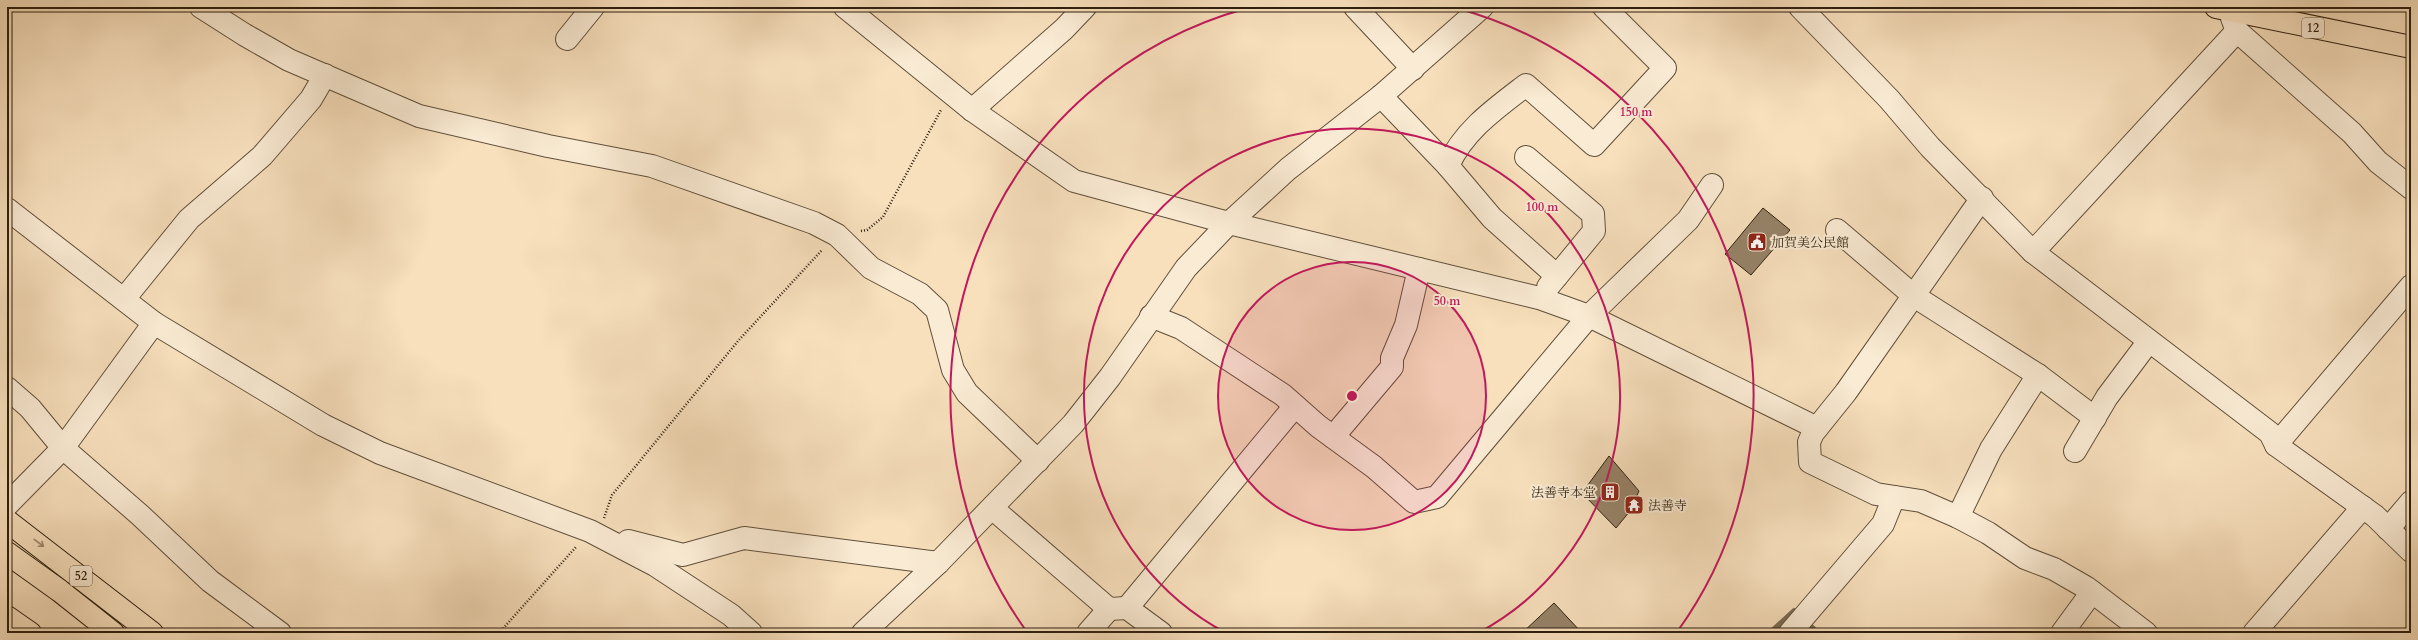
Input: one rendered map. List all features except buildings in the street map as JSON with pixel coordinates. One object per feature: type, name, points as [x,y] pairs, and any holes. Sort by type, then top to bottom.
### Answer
[{"type":"main road","name":"12","points":[[2223,9],[2256,11],[2411,47]]},
{"type":"main road","name":"52","points":[[7,521],[152,633]]},
{"type":"main road","points":[[7,553],[113,633]]},
{"type":"main road","points":[[7,616],[30,633]]},
{"type":"street","points":[[201,7],[283,56],[419,116],[548,146],[652,166],[814,223],[837,235],[871,268],[920,294],[937,310],[953,370],[967,394],[1038,461]]},
{"type":"street","points":[[567,39],[593,7]]},
{"type":"street","points":[[846,7],[972,110],[1074,181],[1228,222],[1538,298],[1589,316],[1817,428]]},
{"type":"street","points":[[972,110],[1064,29],[1085,7]]},
{"type":"street","points":[[863,633],[938,562],[1073,424],[1105,383],[1186,268],[1228,222],[1288,169],[1381,96],[1482,7]]},
{"type":"street","points":[[1448,166],[1454,152],[1486,116],[1526,85],[1594,146],[1665,68],[1604,7]]},
{"type":"street","points":[[1800,7],[1889,98],[1930,147],[1982,198],[2033,252],[2270,433],[2276,445],[2363,507],[2388,528],[2411,551]]},
{"type":"street","points":[[1357,8],[1412,69]]},
{"type":"street","points":[[2223,9],[2237,31],[2352,133],[2378,162],[2411,188]]},
{"type":"street","points":[[2033,252],[2237,31]]},
{"type":"street","points":[[124,299],[189,219],[262,156],[311,99],[325,75]]},
{"type":"street","points":[[1381,96],[1448,166],[1492,218],[1557,276]]},
{"type":"street","points":[[1526,157],[1593,214],[1594,231],[1538,298]]},
{"type":"street","points":[[1151,316],[1181,328],[1283,395],[1333,437],[1374,466],[1414,502],[1437,496],[1589,316],[1688,220],[1712,185]]},
{"type":"street","points":[[1982,198],[1846,392],[1817,428],[1809,442],[1810,462],[1876,494],[1921,501],[1958,517],[1988,533],[2025,558],[2054,569],[2092,592],[2146,633]]},
{"type":"street","points":[[7,209],[154,323],[323,426],[380,453],[590,532],[655,565],[731,615],[751,633]]},
{"type":"street","points":[[1837,230],[1914,296],[2038,375],[2095,418]]},
{"type":"street","points":[[1333,437],[1392,367],[1392,358],[1406,326],[1419,269]]},
{"type":"street","points":[[2276,445],[2411,286]]},
{"type":"street","points":[[7,505],[63,448],[154,323]]},
{"type":"street","points":[[2075,451],[2095,418],[2149,340]]},
{"type":"street","points":[[1958,517],[1991,449],[2038,375]]},
{"type":"street","points":[[7,388],[30,408],[63,448],[140,515],[210,581],[280,633]]},
{"type":"street","points":[[1088,633],[1118,608],[1295,406]]},
{"type":"street","points":[[1797,624],[1883,524],[1894,496]]},
{"type":"street","points":[[2388,528],[2411,502]]},
{"type":"street","points":[[2254,633],[2363,507]]},
{"type":"street","points":[[992,508],[1118,608],[1161,633]]},
{"type":"street","points":[[590,532],[683,555],[744,538],[938,562]]},
{"type":"street","points":[[2062,633],[2092,592]]},
{"type":"path","points":[[499,633],[604,518],[612,495],[738,341],[837,235],[867,230],[883,217],[951,93]]},
{"type":"waterway","points":[[1770,633],[1794,611],[1799,616]]},
{"type":"waterway","points":[[1806,622],[1818,633]]},
{"type":"place","name":"加賀美公民館","points":[[1757,242]]},
{"type":"place","name":"法善寺本堂","points":[[1610,492]]},
{"type":"place","name":"法善寺","points":[[1634,505]]}]
